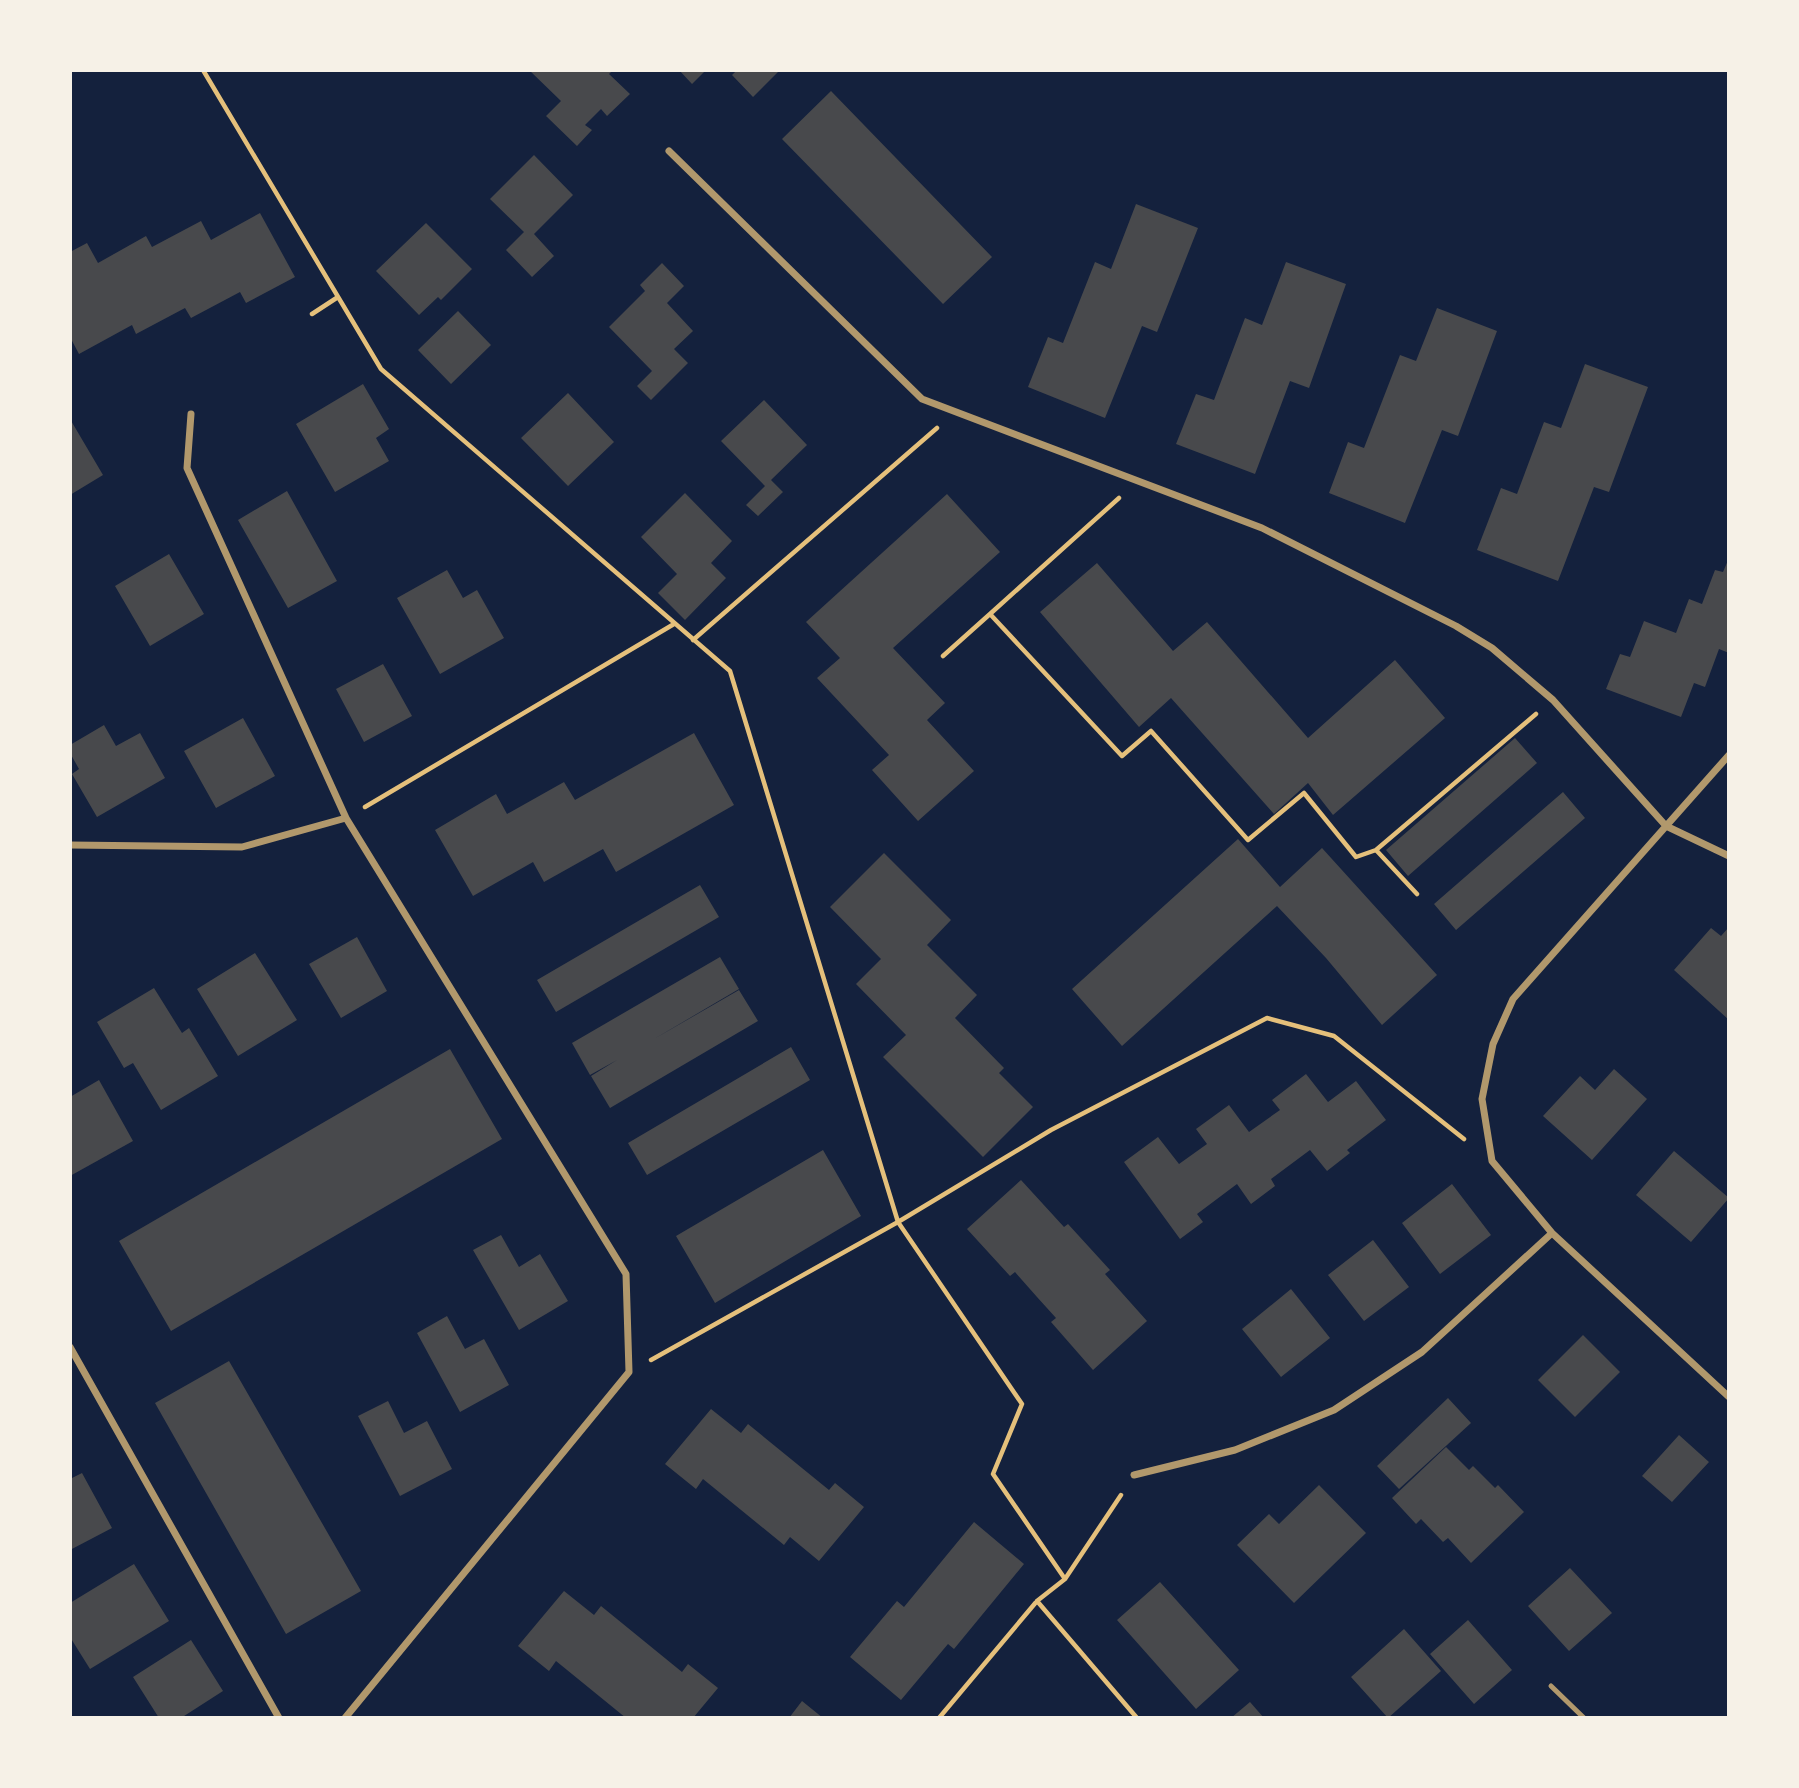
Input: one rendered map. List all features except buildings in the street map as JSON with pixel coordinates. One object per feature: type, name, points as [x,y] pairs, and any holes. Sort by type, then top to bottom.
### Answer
[{"type":"street","points":[[669,151],[922,399],[1262,528],[1456,626],[1492,648],[1553,700],[1666,826],[1729,856]]},
{"type":"street","points":[[191,414],[187,468],[346,818],[626,1274],[629,1372],[345,1718]]},
{"type":"street","points":[[1729,755],[1513,999],[1493,1044],[1482,1099],[1492,1161],[1552,1233],[1729,1397]]},
{"type":"street","points":[[70,845],[242,847],[346,818]]},
{"type":"street","points":[[1134,1475],[1235,1450],[1334,1410],[1422,1352],[1552,1233]]},
{"type":"street","points":[[70,1347],[279,1718]]},
{"type":"lane","points":[[1551,1686],[1584,1718]]},
{"type":"path","points":[[203,70],[381,369],[730,671],[898,1222],[1022,1404],[993,1474],[1065,1579]]},
{"type":"path","points":[[312,314],[338,297]]},
{"type":"path","points":[[693,640],[956,412]]},
{"type":"path","points":[[943,656],[1139,481]]},
{"type":"path","points":[[990,614],[1122,756],[1151,731],[1248,840],[1304,793],[1356,857],[1376,850],[1553,700]]},
{"type":"path","points":[[346,818],[674,624]]},
{"type":"path","points":[[1376,850],[1417,894]]},
{"type":"path","points":[[629,1372],[898,1222],[1051,1130],[1267,1018],[1334,1036],[1492,1161]]},
{"type":"path","points":[[939,1718],[1037,1601],[1065,1579],[1134,1475]]},
{"type":"path","points":[[1037,1601],[1137,1718]]}]
